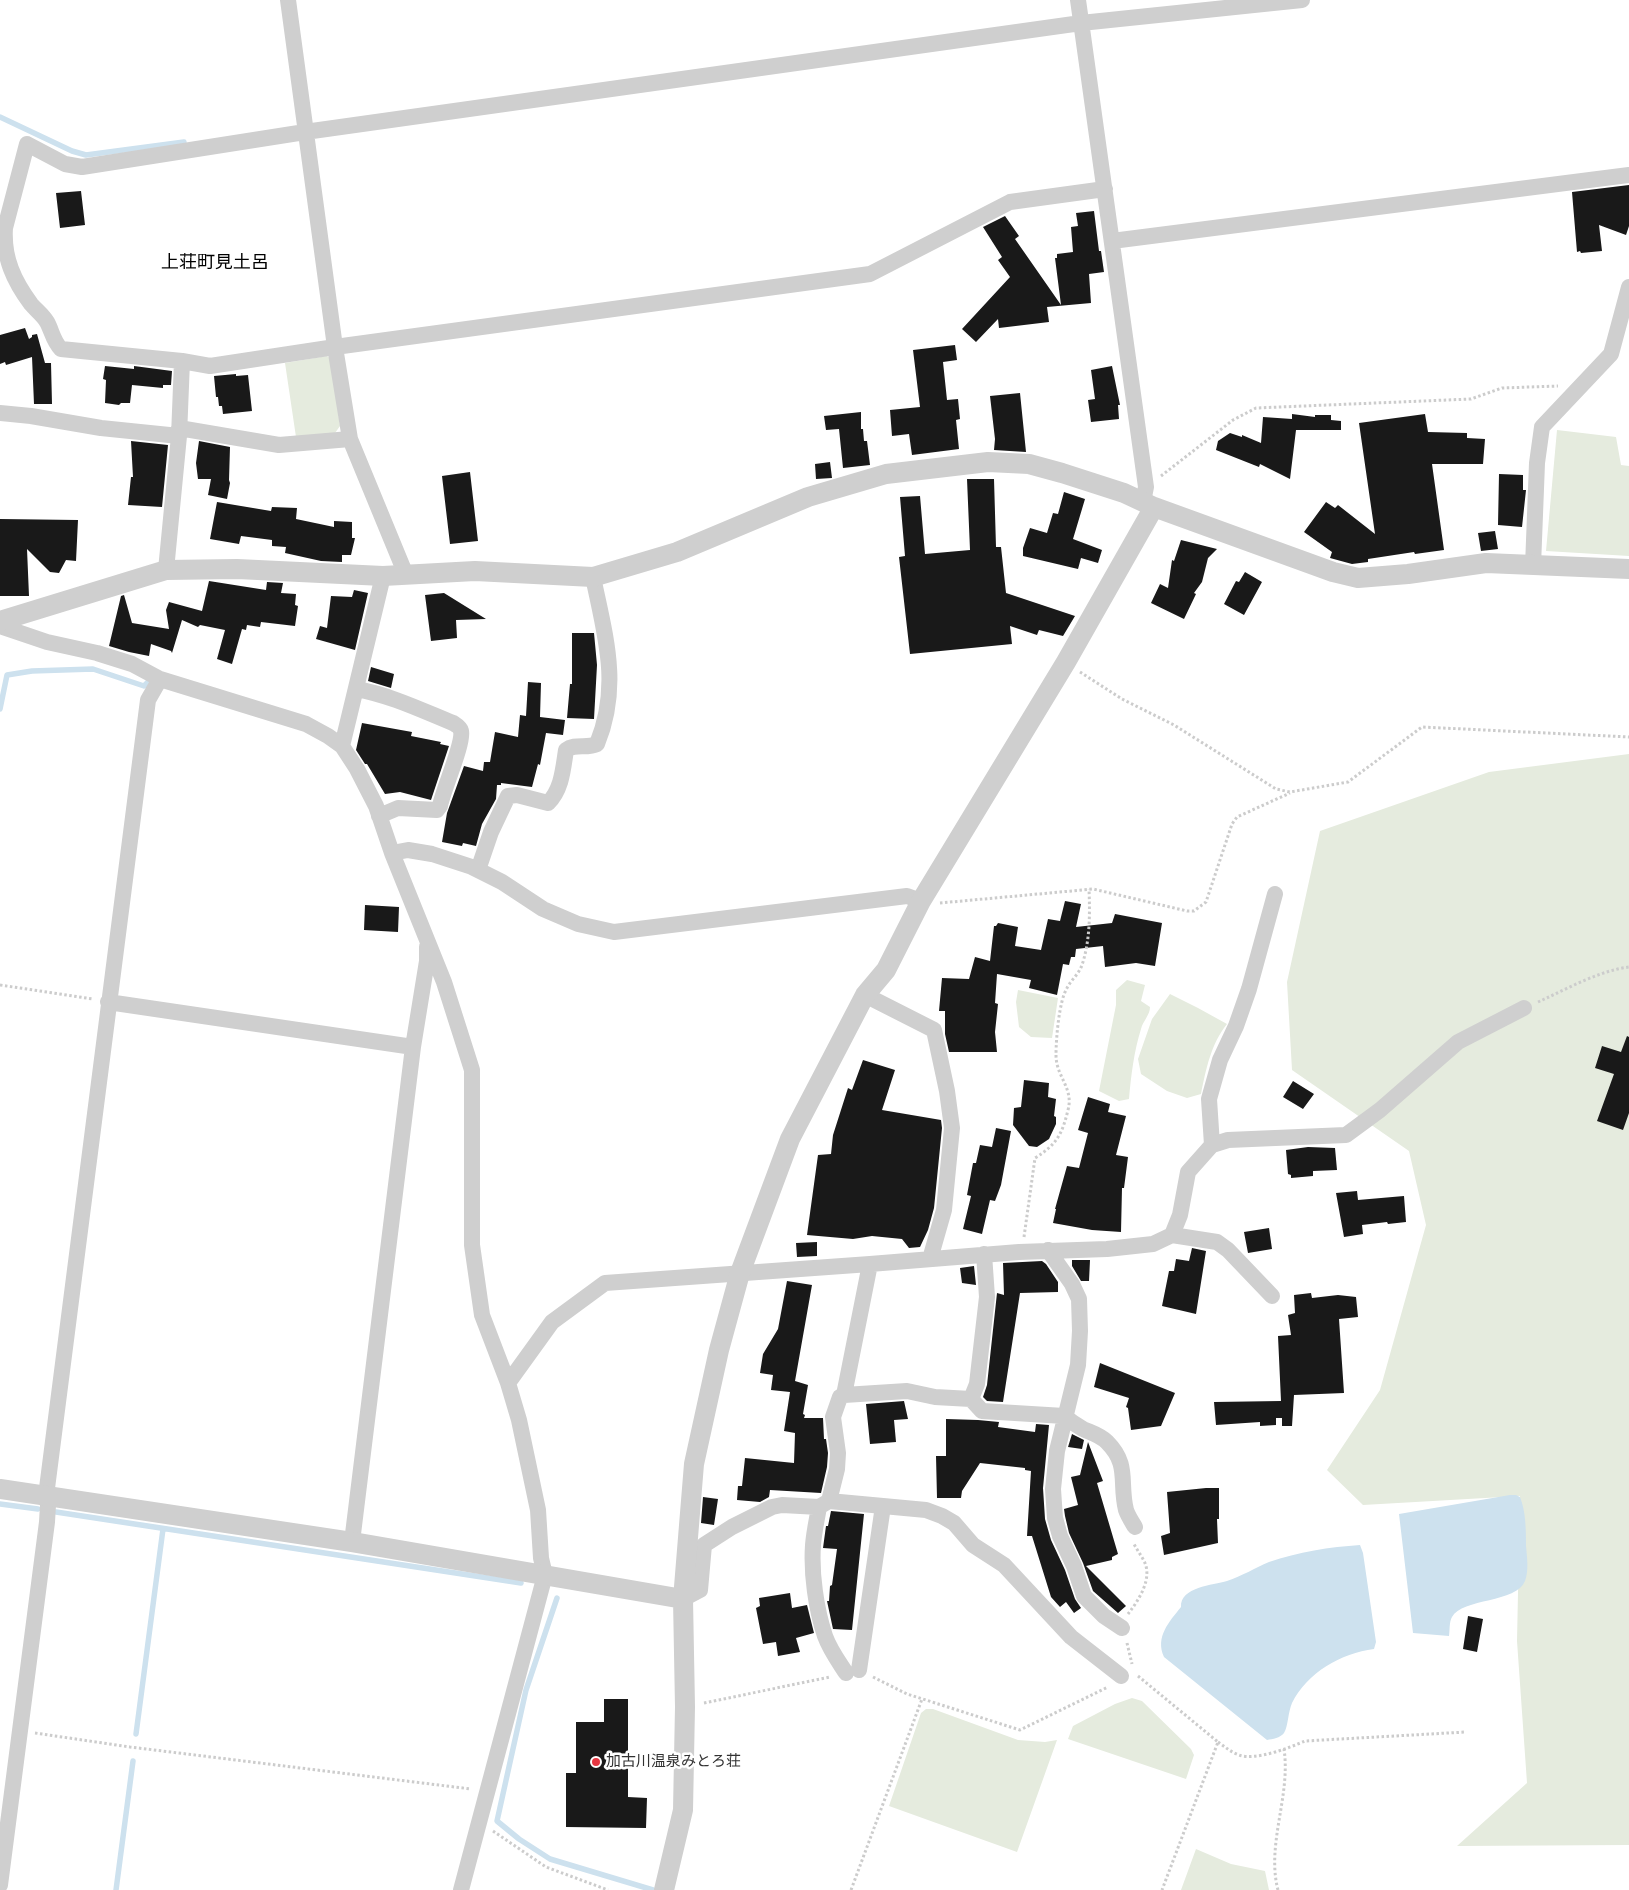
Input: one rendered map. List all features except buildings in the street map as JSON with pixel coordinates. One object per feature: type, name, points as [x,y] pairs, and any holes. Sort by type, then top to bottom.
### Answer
[{"type":"street","points":[[288,0],[335,347],[350,439],[406,575]]},
{"type":"street","points":[[664,1890],[683,1810],[685,1707],[683,1599],[694,1464],[719,1350],[740,1273],[790,1138],[865,995],[886,970],[921,901],[1066,662],[1148,499],[1078,0]]},
{"type":"street","points":[[1104,189],[1010,202],[870,274],[335,347],[210,366],[182,361],[60,349],[55,343],[47,322],[31,304],[15,278],[6,256],[5,228],[26,144],[65,164],[82,167],[305,132],[1081,23],[1302,0]]},
{"type":"street","points":[[1112,240],[1629,175]]},
{"type":"street","points":[[1533,566],[1537,463],[1542,427],[1611,354],[1629,287]]},
{"type":"street","points":[[166,570],[179,432],[182,361]]},
{"type":"street","points":[[0,413],[32,416],[101,428],[179,432],[279,444],[350,439]]},
{"type":"street","points":[[0,621],[166,570],[237,569],[383,576],[475,571],[593,577],[677,552],[808,496],[886,474],[988,462],[1029,464],[1148,499],[1333,572],[1358,578],[1408,574],[1486,563],[1629,569]]},
{"type":"street","points":[[342,746],[383,576]]},
{"type":"street","points":[[478,870],[491,832],[508,796],[517,795],[548,803],[555,796],[561,779],[566,750],[570,747],[591,747],[597,744],[602,732],[609,696],[610,670],[593,577]]},
{"type":"street","points":[[0,626],[47,642],[98,653],[132,664],[160,679],[306,724],[342,746],[357,769],[379,816],[444,982],[472,1070],[472,1245],[482,1315],[508,1383],[519,1420],[538,1510],[545,1575],[461,1890]]},
{"type":"street","points":[[0,1885],[48,1514],[46,1496],[148,700],[160,679]]},
{"type":"street","points":[[356,689],[413,706],[458,726],[461,730],[459,744],[440,806],[437,810],[398,808],[379,816]]},
{"type":"street","points":[[392,853],[408,850],[432,854],[478,870],[502,882],[542,908],[578,924],[614,932],[907,896],[921,901]]},
{"type":"street","points":[[1212,1145],[1209,1099],[1220,1060],[1236,1026],[1249,989],[1275,894]]},
{"type":"street","points":[[352,1542],[413,1047],[427,961],[427,940]]},
{"type":"street","points":[[865,995],[934,1030],[947,1091],[952,1128],[944,1210],[930,1259]]},
{"type":"street","points":[[108,1002],[413,1047]]},
{"type":"street","points":[[1172,1235],[1180,1215],[1188,1172],[1212,1145],[1228,1140],[1346,1135],[1380,1110],[1458,1042],[1524,1008]]},
{"type":"street","points":[[508,1383],[552,1322],[605,1284],[984,1254],[1107,1249],[1153,1244],[1172,1235],[1217,1242],[1228,1250],[1272,1296]]},
{"type":"street","points":[[1048,1250],[1072,1284],[1078,1299],[1080,1331],[1078,1365],[1064,1416],[1057,1451],[1053,1489],[1055,1518],[1060,1536],[1074,1566],[1084,1596],[1104,1616],[1122,1628]]},
{"type":"street","points":[[971,1399],[977,1384],[987,1297],[984,1254]]},
{"type":"street","points":[[844,1396],[870,1264]]},
{"type":"street","points":[[883,1506],[852,1672],[836,1659],[826,1637],[812,1569],[813,1544],[824,1504],[837,1469],[838,1453],[833,1417],[840,1397],[906,1391],[934,1397],[971,1399],[982,1411],[1064,1416],[1086,1430],[1099,1435],[1106,1441],[1120,1460],[1126,1512],[1135,1527]]},
{"type":"street","points":[[0,1489],[352,1542],[683,1599],[700,1590],[704,1545],[732,1527],[772,1507],[789,1504],[824,1504],[926,1510],[954,1523],[973,1545],[1004,1565],[1071,1637],[1127,1674]]},
{"type":"path","points":[[1148,499],[1233,420],[1256,408],[1471,399],[1502,388],[1581,385]]},
{"type":"path","points":[[1066,662],[1122,700],[1174,725],[1276,789],[1290,792]]},
{"type":"path","points":[[921,901],[944,903],[1093,889],[1194,911],[1206,902],[1232,824],[1237,817],[1290,792],[1348,782],[1422,727],[1629,737]]},
{"type":"path","points":[[1019,1252],[1027,1223],[1035,1158],[1052,1147],[1065,1124],[1069,1107],[1069,1091],[1056,1066],[1056,1032],[1066,989],[1081,968],[1087,945],[1090,910],[1089,889]]},
{"type":"path","points":[[1524,1008],[1620,968],[1629,967]]},
{"type":"path","points":[[0,985],[108,1002]]},
{"type":"path","points":[[1135,1527],[1132,1538],[1135,1547],[1145,1562],[1147,1579],[1122,1628],[1127,1674],[1218,1742],[1240,1756],[1266,1754],[1284,1750],[1305,1741],[1466,1732]]},
{"type":"path","points":[[685,1707],[852,1672],[907,1694],[1020,1730],[1108,1687],[1127,1674]]},
{"type":"path","points":[[851,1890],[922,1699]]},
{"type":"path","points":[[20,1731],[139,1748],[488,1791]]},
{"type":"path","points":[[1162,1890],[1218,1742]]},
{"type":"path","points":[[1278,1890],[1274,1863],[1285,1779],[1284,1750]]},
{"type":"path","points":[[480,1822],[546,1867],[608,1890]]},
{"type":"shaded area","points":[[327,356],[331,359],[340,426],[335,433],[296,437],[285,363]]},
{"type":"shaded area","points":[[1557,430],[1616,437],[1621,465],[1629,466],[1629,556],[1546,551]]},
{"type":"shaded area","points":[[1629,754],[1629,1845],[1457,1846],[1527,1783],[1517,1641],[1520,1496],[1363,1505],[1327,1470],[1380,1390],[1426,1225],[1409,1151],[1292,1070],[1287,982],[1320,831],[1489,772]]},
{"type":"shaded area","points":[[1127,980],[1145,985],[1141,1001],[1150,1007],[1136,1046],[1129,1099],[1119,1101],[1099,1091],[1116,1005],[1116,990]]},
{"type":"shaded area","points":[[1018,990],[1058,998],[1052,1038],[1031,1037],[1019,1027],[1016,1002]]},
{"type":"shaded area","points":[[1170,994],[1227,1024],[1213,1048],[1201,1094],[1187,1098],[1167,1091],[1141,1074],[1138,1059],[1152,1019]]},
{"type":"shaded area","points":[[1132,1698],[1142,1701],[1191,1749],[1194,1755],[1186,1779],[1068,1739],[1073,1726],[1115,1704]]},
{"type":"shaded area","points":[[926,1709],[933,1709],[1018,1740],[1045,1742],[1057,1740],[1017,1852],[889,1806],[921,1713]]},
{"type":"shaded area","points":[[1196,1849],[1231,1864],[1265,1871],[1269,1890],[1181,1890]]},
{"type":"water","points":[[1510,1495],[1520,1497],[1523,1509],[1527,1564],[1525,1581],[1520,1588],[1512,1593],[1466,1606],[1458,1611],[1451,1619],[1449,1636],[1413,1633],[1399,1514]]},
{"type":"water","points":[[1360,1545],[1363,1553],[1376,1642],[1374,1649],[1362,1651],[1338,1660],[1326,1666],[1306,1682],[1292,1703],[1284,1733],[1280,1736],[1267,1740],[1164,1657],[1161,1643],[1162,1636],[1181,1607],[1182,1600],[1191,1591],[1227,1581],[1269,1562],[1291,1555]]},
{"type":"waterway","points":[[0,117],[72,151],[86,155],[184,142]]},
{"type":"waterway","points":[[0,709],[7,675],[32,671],[93,669],[144,686],[150,680]]},
{"type":"waterway","points":[[0,1504],[38,1509]]},
{"type":"waterway","points":[[56,1512],[521,1583]]},
{"type":"waterway","points":[[136,1734],[163,1529]]},
{"type":"waterway","points":[[557,1598],[526,1690],[497,1821],[519,1839],[550,1859],[653,1890]]},
{"type":"waterway","points":[[116,1890],[133,1761]]},
{"type":"place","name":"加古川温泉みとろ荘","points":[[596,1762]]},
{"type":"district","name":"上荘町見土呂","points":[[215,264]]}]
